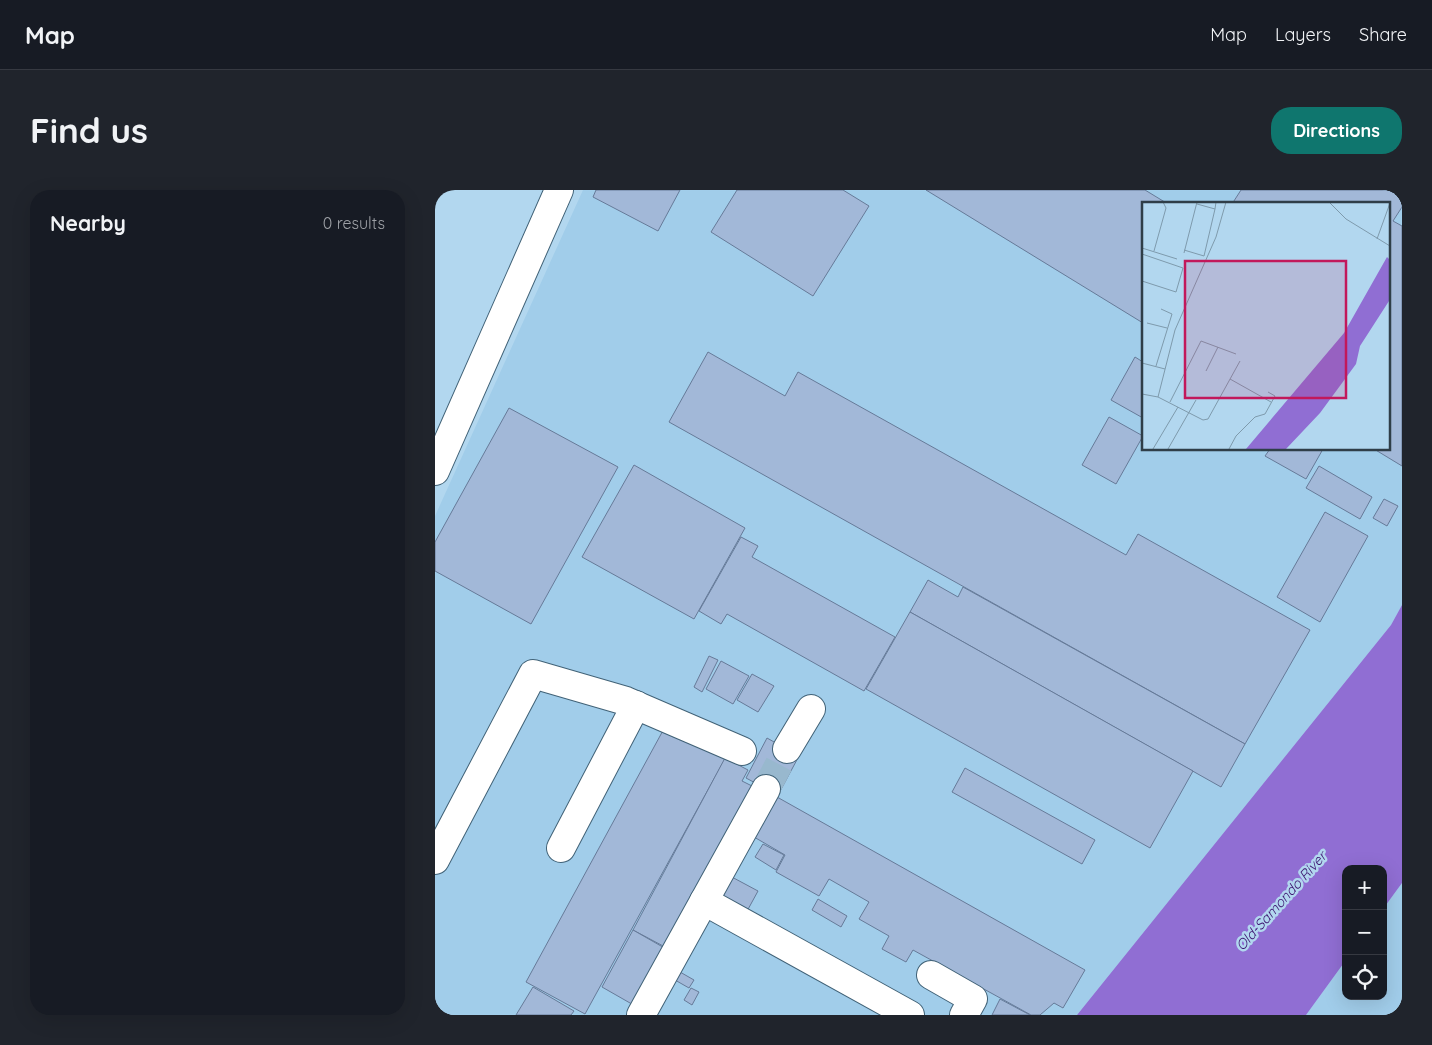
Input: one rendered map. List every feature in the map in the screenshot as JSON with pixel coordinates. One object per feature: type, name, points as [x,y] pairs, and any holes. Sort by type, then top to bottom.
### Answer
[{"type":"street","points":[[435,471],[559,190]]},
{"type":"street","points":[[435,860],[533,674],[636,705],[742,751]]},
{"type":"street","points":[[561,848],[636,705]]},
{"type":"street","points":[[787,749],[811,709]]},
{"type":"street","points":[[641,1015],[766,789]]},
{"type":"street","points":[[704,901],[910,1015]]},
{"type":"street","points":[[931,975],[973,999],[965,1015]]},
{"type":"shaded area","points":[[583,190],[1402,190],[1402,605],[1391,625],[1077,1015],[435,1015],[435,516]]},
{"type":"shaded area","points":[[1402,883],[1402,1015],[1306,1015],[1342,966],[1342,1000],[1387,1000],[1387,904]]},
{"type":"water","name":"Old-Samondo River","points":[[1402,605],[1402,883],[1387,904],[1387,865],[1342,865],[1342,966],[1306,1015],[1077,1015],[1391,625]]},
{"type":"building","points":[[596,190],[680,190],[658,231],[593,197]]},
{"type":"building","points":[[737,190],[843,190],[869,206],[813,296],[711,232]]},
{"type":"building","points":[[926,190],[1145,190],[1165,202],[1142,202],[1142,322]]},
{"type":"building","points":[[1241,190],[1393,190],[1402,196],[1402,207],[1393,221],[1402,226],[1402,466],[1376,450],[1389,450],[1389,202],[1233,202]]},
{"type":"building","points":[[708,352],[785,396],[798,372],[1126,555],[1138,534],[1310,630],[1245,744],[669,422]]},
{"type":"building","points":[[1135,357],[1142,361],[1142,417],[1111,400]]},
{"type":"building","points":[[509,408],[618,467],[531,624],[435,571],[435,542]]},
{"type":"building","points":[[1109,417],[1142,435],[1116,484],[1082,465]]},
{"type":"building","points":[[1269,450],[1322,450],[1306,479],[1265,456]]},
{"type":"building","points":[[634,465],[745,528],[694,619],[582,557]]},
{"type":"building","points":[[1319,466],[1372,497],[1360,519],[1306,488]]},
{"type":"building","points":[[1384,499],[1398,506],[1387,526],[1373,518]]},
{"type":"building","points":[[1325,512],[1368,536],[1320,622],[1277,597]]},
{"type":"building","points":[[741,537],[758,546],[752,557],[895,637],[864,691],[727,614],[721,624],[699,611]]},
{"type":"building","points":[[928,580],[958,597],[963,587],[1245,744],[1221,787],[910,612]]},
{"type":"building","points":[[910,612],[1193,771],[1150,848],[866,689]]},
{"type":"building","points":[[709,656],[718,660],[702,692],[694,687]]},
{"type":"building","points":[[721,661],[749,676],[733,704],[706,689]]},
{"type":"building","points":[[752,674],[774,686],[758,712],[737,700]]},
{"type":"building","points":[[666,725],[726,757],[585,1014],[526,982]]},
{"type":"building","points":[[767,738],[799,756],[778,795],[746,778]]},
{"type":"building","points":[[725,758],[748,770],[742,781],[752,786],[665,947],[633,930]]},
{"type":"building","points":[[965,768],[1095,840],[1082,864],[952,792]]},
{"type":"building","points":[[777,797],[1085,970],[1063,1008],[1054,1003],[1040,1015],[1031,1015],[913,950],[906,962],[882,949],[889,936],[859,919],[869,902],[829,879],[819,896],[776,872],[785,855],[754,837]]},
{"type":"building","points":[[763,844],[784,855],[776,870],[755,857]]},
{"type":"building","points":[[730,876],[758,891],[746,913],[718,898]]},
{"type":"building","points":[[818,899],[847,916],[841,927],[812,910]]},
{"type":"building","points":[[633,930],[668,950],[637,1007],[602,987]]},
{"type":"building","points":[[680,972],[694,980],[689,988],[675,980]]},
{"type":"building","points":[[533,987],[574,1011],[571,1015],[516,1015]]},
{"type":"building","points":[[691,988],[699,992],[692,1005],[684,1000]]},
{"type":"building","points":[[1000,999],[1030,1015],[992,1015]]},
{"type":"tunnel","points":[[766,789],[787,749]]}]
